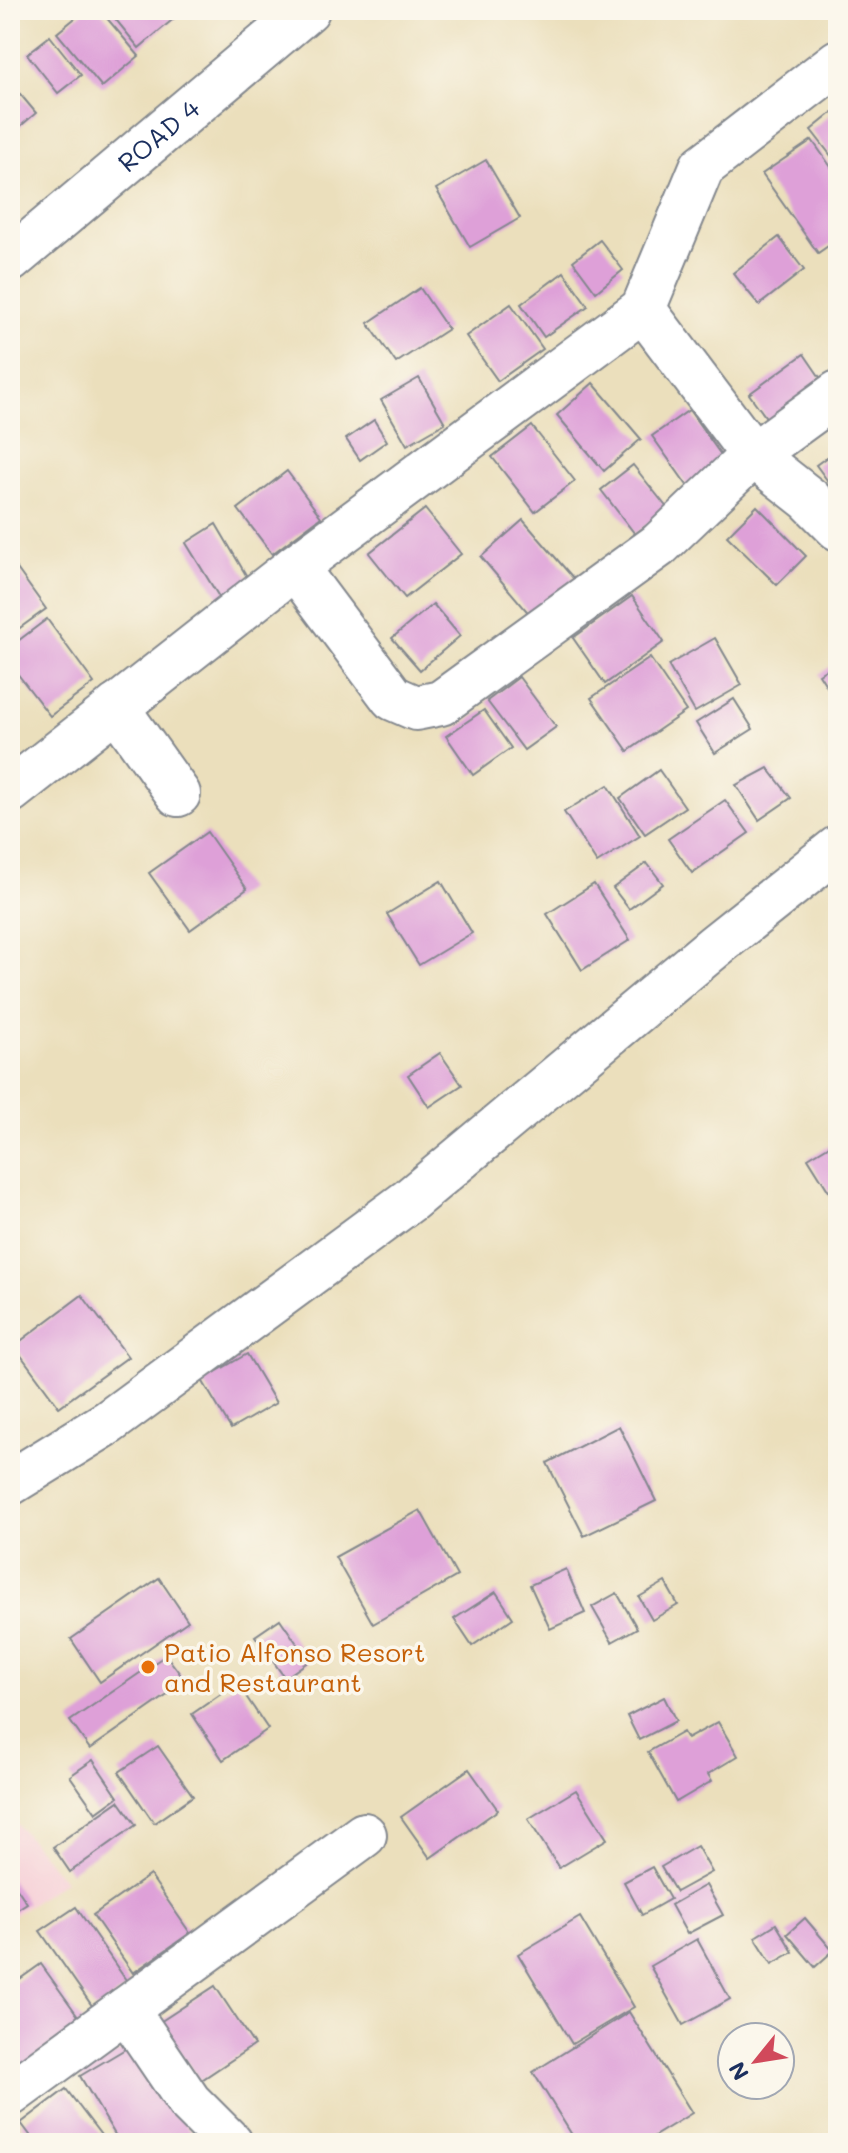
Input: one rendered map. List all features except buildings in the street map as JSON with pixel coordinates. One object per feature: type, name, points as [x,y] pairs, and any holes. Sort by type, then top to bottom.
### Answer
[{"type":"street","name":"ROAD 4","points":[[10,260],[307,10]]},
{"type":"street","points":[[10,791],[295,567],[643,309],[702,167],[838,62]]},
{"type":"street","points":[[643,309],[753,455],[809,499],[838,528]]},
{"type":"street","points":[[295,567],[393,698],[416,708],[441,703],[659,545],[753,455],[838,393]]},
{"type":"street","points":[[116,707],[178,794]]},
{"type":"street","points":[[10,1483],[109,1422],[410,1200],[838,848]]},
{"type":"street","points":[[10,2094],[364,1835]]},
{"type":"street","points":[[126,2009],[189,2102],[230,2143]]},
{"type":"shaded area","points":[[10,1816],[65,1881],[10,1918]]},
{"type":"place","name":"Patio Alfonso Resort and Restaurant","points":[[148,1667]]}]
